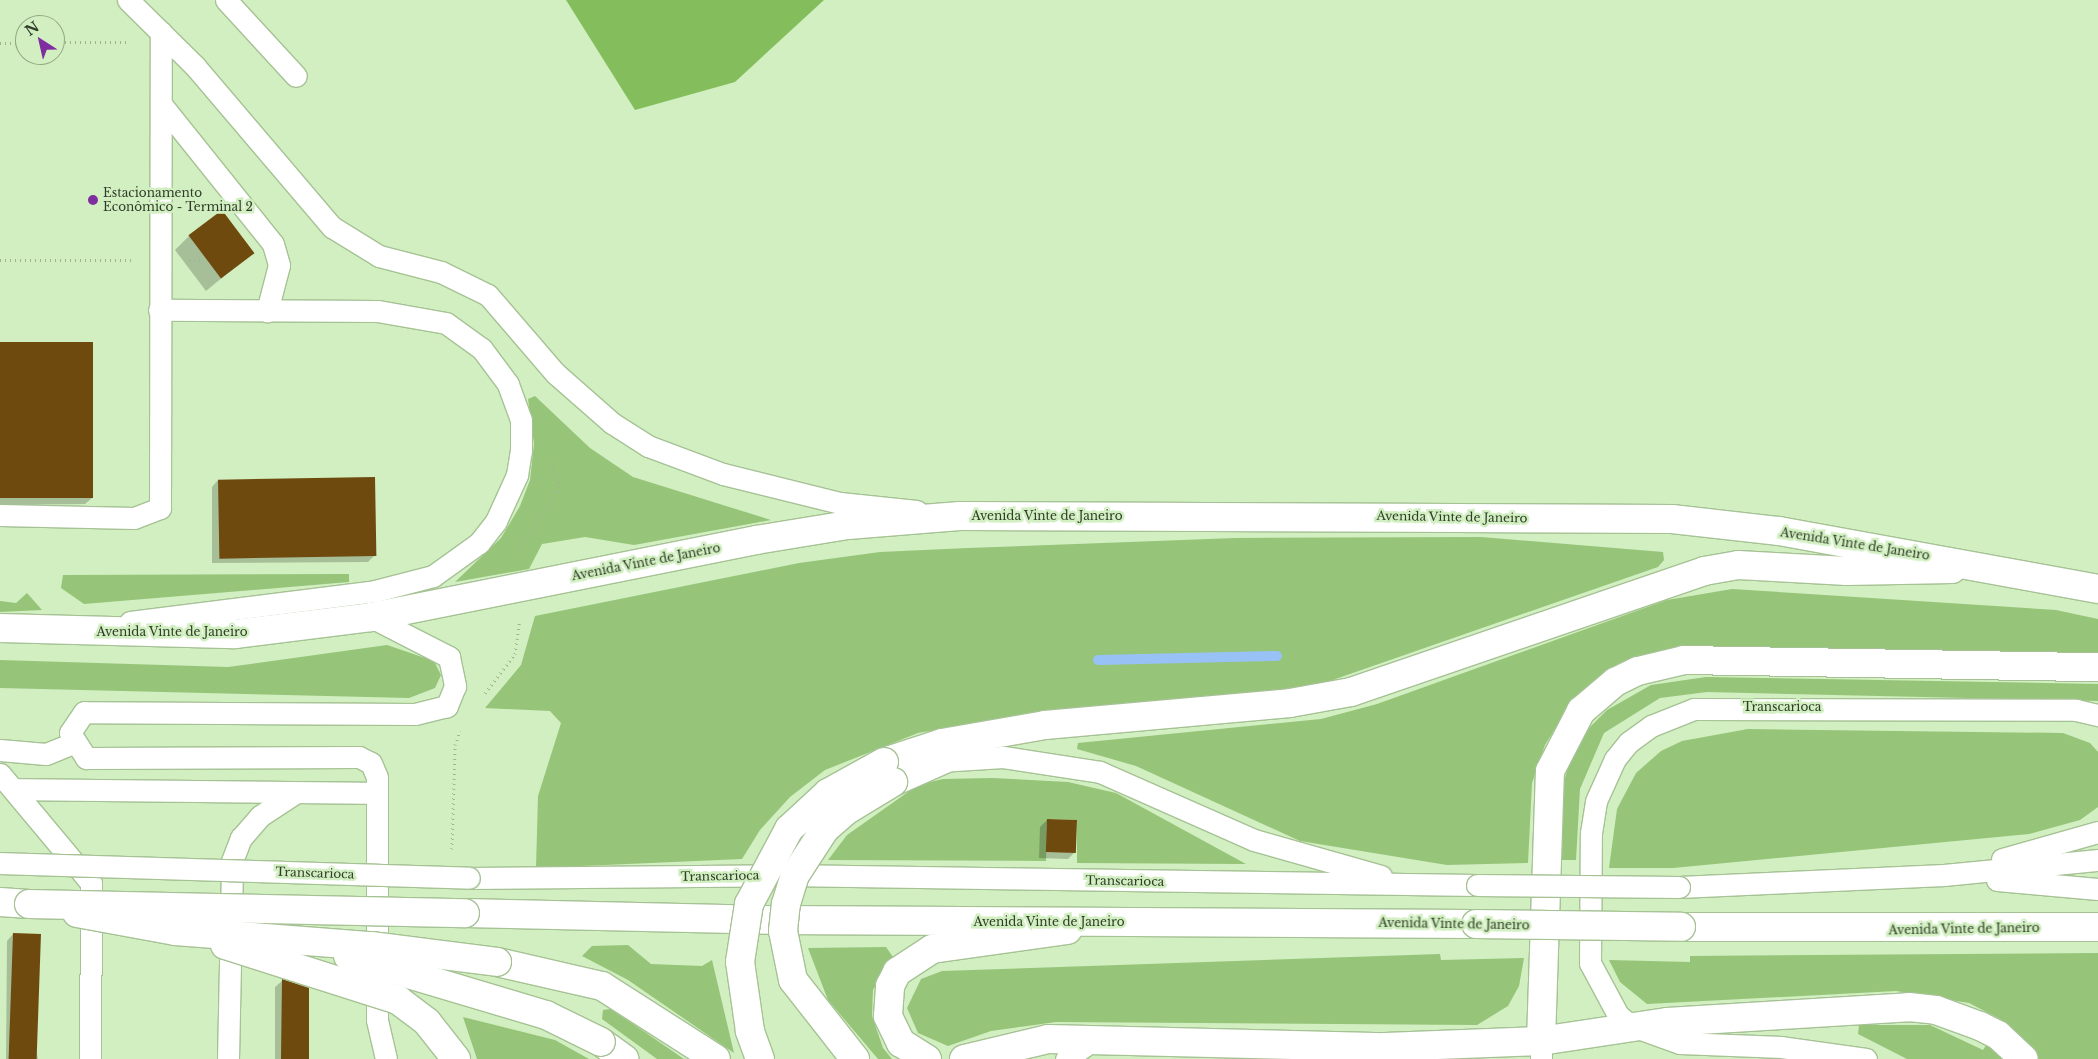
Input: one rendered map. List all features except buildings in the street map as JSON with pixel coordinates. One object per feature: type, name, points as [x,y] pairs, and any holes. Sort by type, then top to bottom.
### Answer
[{"type":"street","name":"Avenida Vinte de Janeiro","points":[[0,628],[50,632],[235,634],[371,617],[756,540],[848,526],[960,516],[1672,519],[1779,531],[2002,568],[2098,589]]},
{"type":"street","points":[[855,1059],[793,980],[783,931],[786,904],[795,875],[825,829],[888,772],[942,743],[1045,725],[1290,703],[1351,692],[1664,583],[1738,565],[1847,571],[2002,568]]},
{"type":"street","points":[[1541,1050],[1550,772],[1581,711],[1615,682],[1645,668],[1684,660],[2098,666]]},
{"type":"street","points":[[760,1059],[750,1031],[740,962],[749,904],[774,851],[795,823],[828,792],[888,772],[938,762],[1045,725]]},
{"type":"street","name":"Avenida Vinte de Janeiro","points":[[0,902],[465,913],[1124,922],[1681,927],[2098,927]]},
{"type":"street","points":[[29,904],[175,931],[398,1000],[427,1022],[456,1059]]},
{"type":"street","points":[[927,1059],[901,1043],[888,1016],[890,986],[911,960],[932,949],[1124,922]]},
{"type":"street","points":[[175,931],[289,938],[497,962],[602,986],[716,1059]]},
{"type":"street","points":[[289,938],[546,1015],[593,1037],[624,1059]]},
{"type":"street","points":[[964,1059],[1031,1041],[1092,1041],[1384,1053],[1541,1050],[1630,1025],[1909,1007],[1957,1016],[1998,1035],[2024,1059]]},
{"type":"lane","points":[[128,0],[162,32],[332,227],[378,256],[441,272],[488,295],[581,398],[648,446],[723,474],[840,503],[960,516]]},
{"type":"lane","points":[[226,0],[296,76]]},
{"type":"lane","points":[[0,515],[134,518],[160,508],[159,310],[162,32]]},
{"type":"lane","points":[[161,104],[273,244],[279,265],[267,310]]},
{"type":"lane","points":[[50,632],[408,584],[433,576],[458,559],[496,521],[517,476],[521,420],[508,384],[482,349],[446,324],[403,313],[159,310]]},
{"type":"lane","points":[[371,617],[449,657],[456,686],[447,706],[415,714],[84,712],[70,734],[72,743],[86,758],[359,757],[371,763],[378,793],[377,1020],[386,1059]]},
{"type":"lane","name":"Transcarioca","points":[[1866,1059],[1782,1047],[1680,1043],[1630,1025],[1611,1006],[1590,963],[1591,833],[1596,801],[1615,759],[1629,742],[1651,726],[1694,709],[1735,707],[2076,710],[2098,715]]},
{"type":"lane","points":[[0,750],[46,754],[72,743]]},
{"type":"lane","name":"Transcarioca","points":[[938,762],[1003,757],[1100,772],[1254,840],[1375,875],[1441,886]]},
{"type":"lane","points":[[0,774],[91,883],[90,1059]]},
{"type":"lane","points":[[14,790],[295,794],[378,793]]},
{"type":"lane","points":[[228,1059],[232,861],[241,838],[260,816],[295,794]]},
{"type":"lane","name":"Transcarioca","points":[[1944,875],[2098,832]]},
{"type":"lane","name":"Transcarioca","points":[[0,863],[469,878],[783,875],[1441,886],[1679,887],[1944,875],[2098,860]]},
{"type":"lane","name":"Transcarioca","points":[[1944,875],[2098,889]]},
{"type":"lane","points":[[1066,1059],[1092,1041]]},
{"type":"path","points":[[0,43],[15,42]]},
{"type":"path","points":[[65,42],[126,42]]},
{"type":"path","points":[[0,260],[204,260]]},
{"type":"path","points":[[478,701],[514,654],[520,622],[513,589]]},
{"type":"path","points":[[452,854],[455,745],[463,724]]},
{"type":"green space","points":[[566,0],[824,0],[735,82],[635,110]]},
{"type":"green space","points":[[535,396],[590,448],[633,477],[771,520],[634,545],[585,537],[542,544],[529,569],[455,582],[501,538],[520,506],[530,480],[534,444],[528,399]]},
{"type":"green space","points":[[1481,537],[1663,552],[1664,560],[1658,567],[1324,683],[1268,692],[1045,711],[918,733],[825,770],[790,797],[760,830],[742,859],[536,868],[538,796],[561,723],[550,711],[485,708],[521,665],[535,616],[799,563],[880,552],[968,548],[1236,538]]},
{"type":"green space","points":[[349,574],[349,582],[84,604],[61,588],[63,575]]},
{"type":"green space","points":[[1732,589],[2056,610],[2098,619],[2098,657],[1685,651],[1586,690],[1564,714],[1545,745],[1532,783],[1528,863],[1447,865],[1300,841],[1136,766],[1077,749],[1078,743],[1321,719],[1377,704],[1667,600]]},
{"type":"green space","points":[[27,593],[42,610],[0,612],[0,601],[16,603]]},
{"type":"green space","points":[[387,645],[434,661],[441,675],[435,688],[409,698],[0,688],[0,660],[228,667]]},
{"type":"green space","points":[[1706,677],[2098,684],[2098,701],[1707,692],[1660,698],[1604,733],[1580,789],[1576,860],[1559,860],[1562,788],[1569,764],[1590,727],[1607,710],[1651,685]]},
{"type":"green space","points":[[1748,729],[2063,733],[2090,743],[2098,752],[2098,807],[2080,820],[2029,834],[1673,868],[1609,868],[1617,809],[1636,773],[1661,751],[1682,741]]},
{"type":"green space","points":[[992,778],[1068,782],[1116,793],[1246,864],[1077,863],[1077,820],[1047,819],[1046,861],[828,860],[847,835],[918,785],[943,779]]},
{"type":"green space","points":[[628,945],[651,964],[702,966],[712,960],[734,1053],[628,980],[582,956],[592,946]]},
{"type":"green space","points":[[886,947],[893,957],[873,990],[872,1016],[883,1048],[892,1059],[878,1059],[828,1000],[808,948]]},
{"type":"green space","points":[[2098,953],[2098,1059],[1907,1059],[1858,1034],[1859,1025],[1930,1025],[1983,1050],[2002,1020],[1969,1003],[1896,991],[1647,1004],[1620,982],[1609,960],[1690,962],[1690,956]]},
{"type":"green space","points":[[1440,954],[1441,960],[1524,958],[1519,986],[1508,1006],[1477,1025],[1056,1022],[991,1031],[948,1046],[918,1033],[907,1008],[921,979],[942,971]]},
{"type":"green space","points":[[610,1009],[684,1059],[657,1059],[602,1019],[603,1010]]},
{"type":"green space","points":[[463,1017],[555,1040],[589,1059],[477,1059]]},
{"type":"waterway","points":[[1098,660],[1277,656]]},
{"type":"place","name":"Estacionamento Econômico - Terminal 2","points":[[93,200]]}]
